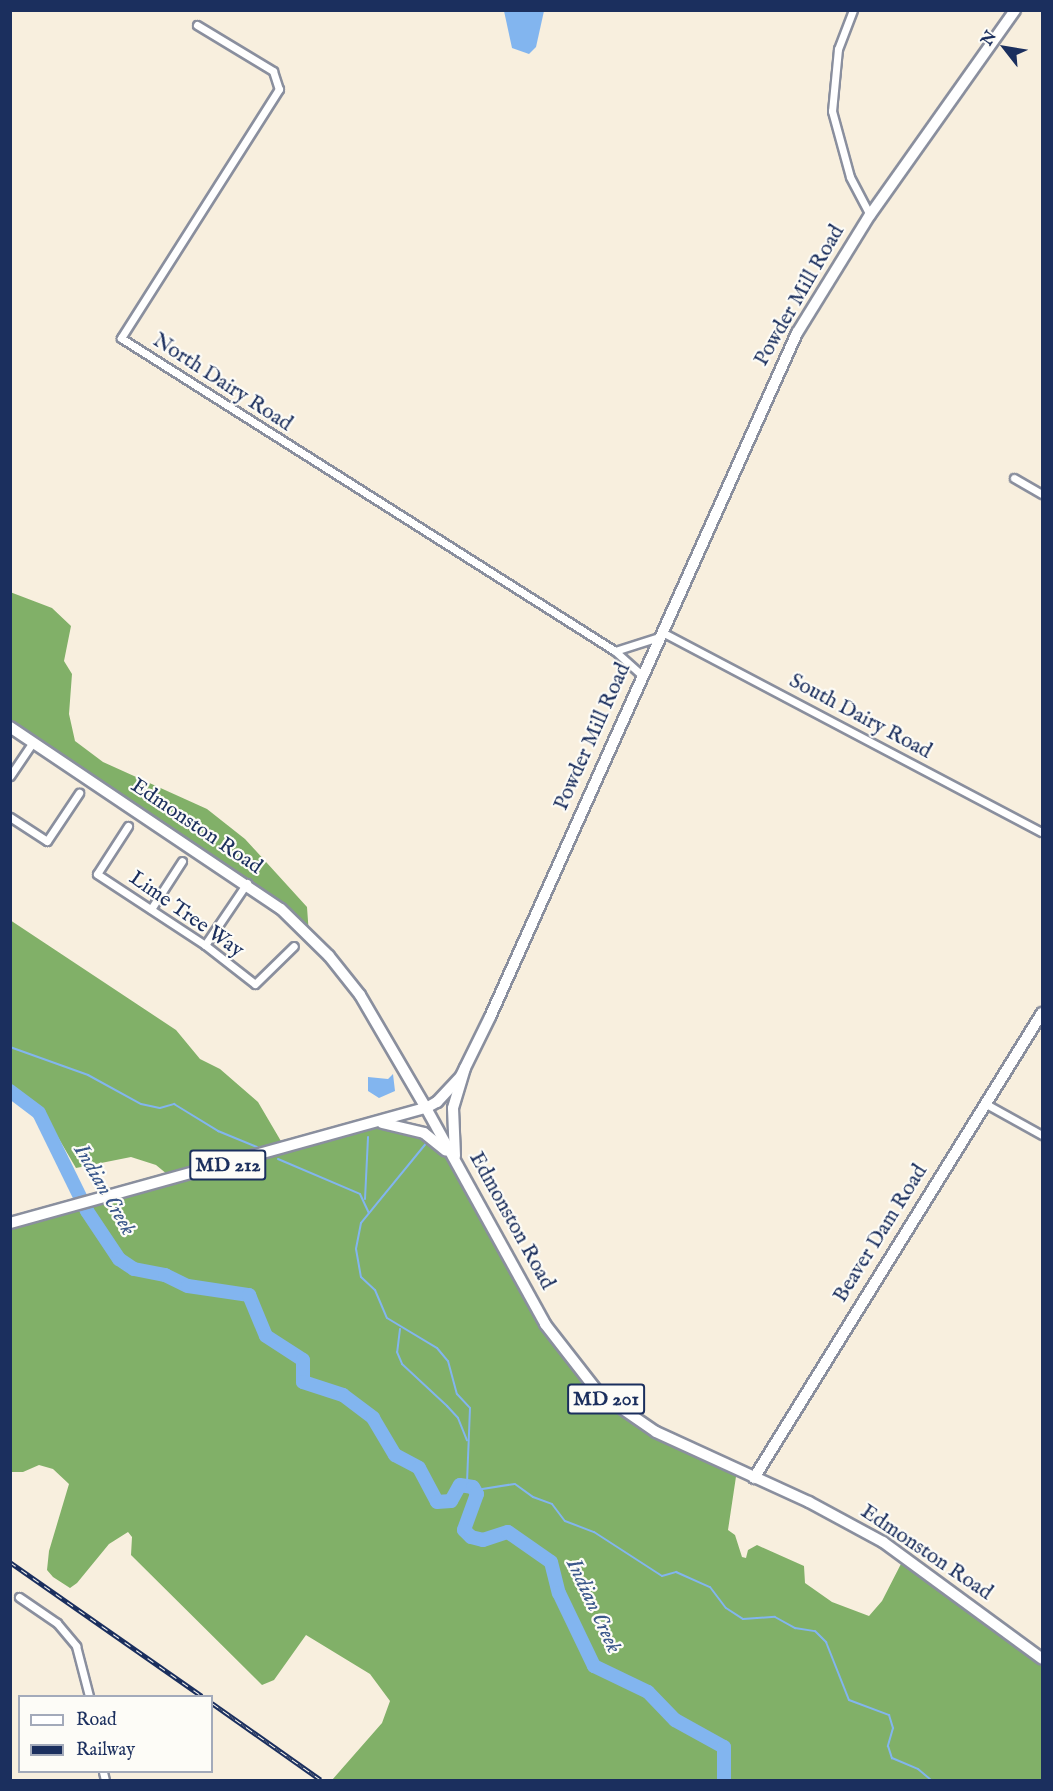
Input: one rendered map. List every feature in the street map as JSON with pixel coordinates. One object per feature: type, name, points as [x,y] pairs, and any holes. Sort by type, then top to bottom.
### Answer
[{"type":"main road","name":"Powder Mill Road","points":[[10,1223],[69,1204],[379,1122],[426,1108],[446,1094],[465,1068],[780,367],[816,298],[870,215],[1015,10]]},
{"type":"main road","name":"Edmonston Road","points":[[10,727],[247,883],[307,933],[343,972],[373,1014],[545,1324],[588,1382],[608,1401],[656,1432],[883,1542],[1042,1659]]},
{"type":"main road","name":"Beaver Dam Road","points":[[754,1478],[1042,1013]]},
{"type":"main road","points":[[456,1162],[451,1123],[465,1068]]},
{"type":"main road","points":[[379,1122],[424,1133],[456,1162]]},
{"type":"street","points":[[853,10],[838,49],[832,111],[850,177],[870,215]]},
{"type":"street","name":"North Dairy Road","points":[[196,25],[273,71],[279,89],[121,338],[615,651],[642,675]]},
{"type":"street","points":[[1014,478],[1042,494]]},
{"type":"street","points":[[615,651],[661,634]]},
{"type":"street","name":"South Dairy Road","points":[[661,634],[1042,832]]},
{"type":"street","points":[[10,776],[33,742]]},
{"type":"street","points":[[10,817],[47,841],[79,793]]},
{"type":"street","name":"Lime Tree Way","points":[[128,826],[97,874],[206,945],[255,984],[294,946]]},
{"type":"street","points":[[151,909],[182,861]]},
{"type":"street","points":[[206,945],[247,883]]},
{"type":"street","points":[[986,1104],[1042,1135]]},
{"type":"street","points":[[19,1597],[57,1623],[76,1646],[89,1695]]},
{"type":"green space","points":[[10,592],[52,608],[71,626],[64,661],[72,674],[69,714],[75,741],[103,762],[207,809],[245,839],[307,907],[309,935],[11,727]]},
{"type":"green space","points":[[10,920],[176,1030],[200,1059],[220,1069],[258,1102],[285,1148],[379,1122],[414,1129],[456,1162],[528,1293],[608,1401],[737,1470],[728,1530],[735,1535],[742,1557],[746,1558],[748,1550],[757,1545],[804,1566],[805,1583],[832,1602],[869,1616],[882,1601],[904,1558],[1042,1659],[1042,1780],[332,1780],[382,1723],[390,1701],[370,1674],[306,1635],[274,1680],[262,1685],[131,1555],[132,1537],[128,1532],[109,1544],[77,1583],[70,1588],[53,1577],[47,1570],[49,1551],[69,1484],[53,1469],[39,1465],[23,1472],[11,1472],[11,1223],[173,1179],[156,1165],[131,1157],[76,1168],[42,1110],[11,1085]]},
{"type":"water","points":[[504,11],[544,11],[536,47],[529,54],[512,48]]},
{"type":"water","points":[[393,1074],[395,1091],[379,1098],[368,1091],[368,1077],[388,1079]]},
{"type":"waterway","points":[[10,1047],[88,1075],[141,1104],[160,1108],[174,1104],[218,1131],[257,1147]]},
{"type":"waterway","name":"Indian Creek","points":[[10,1091],[39,1113],[87,1211],[119,1259],[134,1269],[165,1275],[188,1286],[249,1295],[266,1336],[303,1360],[303,1382],[343,1395],[373,1418],[395,1455],[419,1468],[437,1502],[451,1501],[460,1485],[473,1487],[477,1494],[464,1530],[471,1537],[483,1540],[508,1532],[551,1562],[559,1593],[594,1666],[648,1692],[675,1720],[724,1747],[724,1780]]},
{"type":"waterway","points":[[365,1199],[368,1137]]},
{"type":"waterway","points":[[428,1141],[361,1223],[356,1249],[361,1277],[375,1290],[387,1318],[437,1348],[448,1361],[457,1394],[470,1408],[467,1483]]},
{"type":"waterway","points":[[278,1159],[360,1194],[369,1213]]},
{"type":"waterway","points":[[400,1329],[397,1352],[402,1364],[458,1418],[467,1440]]},
{"type":"waterway","points":[[476,1490],[515,1484],[533,1497],[552,1504],[565,1521],[594,1532],[662,1576],[676,1572],[710,1587],[726,1608],[743,1619],[775,1617],[795,1628],[815,1631],[826,1642],[849,1700],[889,1715],[893,1728],[888,1746],[892,1758],[918,1769],[931,1780]]},
{"type":"railway","points":[[10,1562],[201,1695]]},
{"type":"railway","points":[[213,1704],[321,1780]]}]
